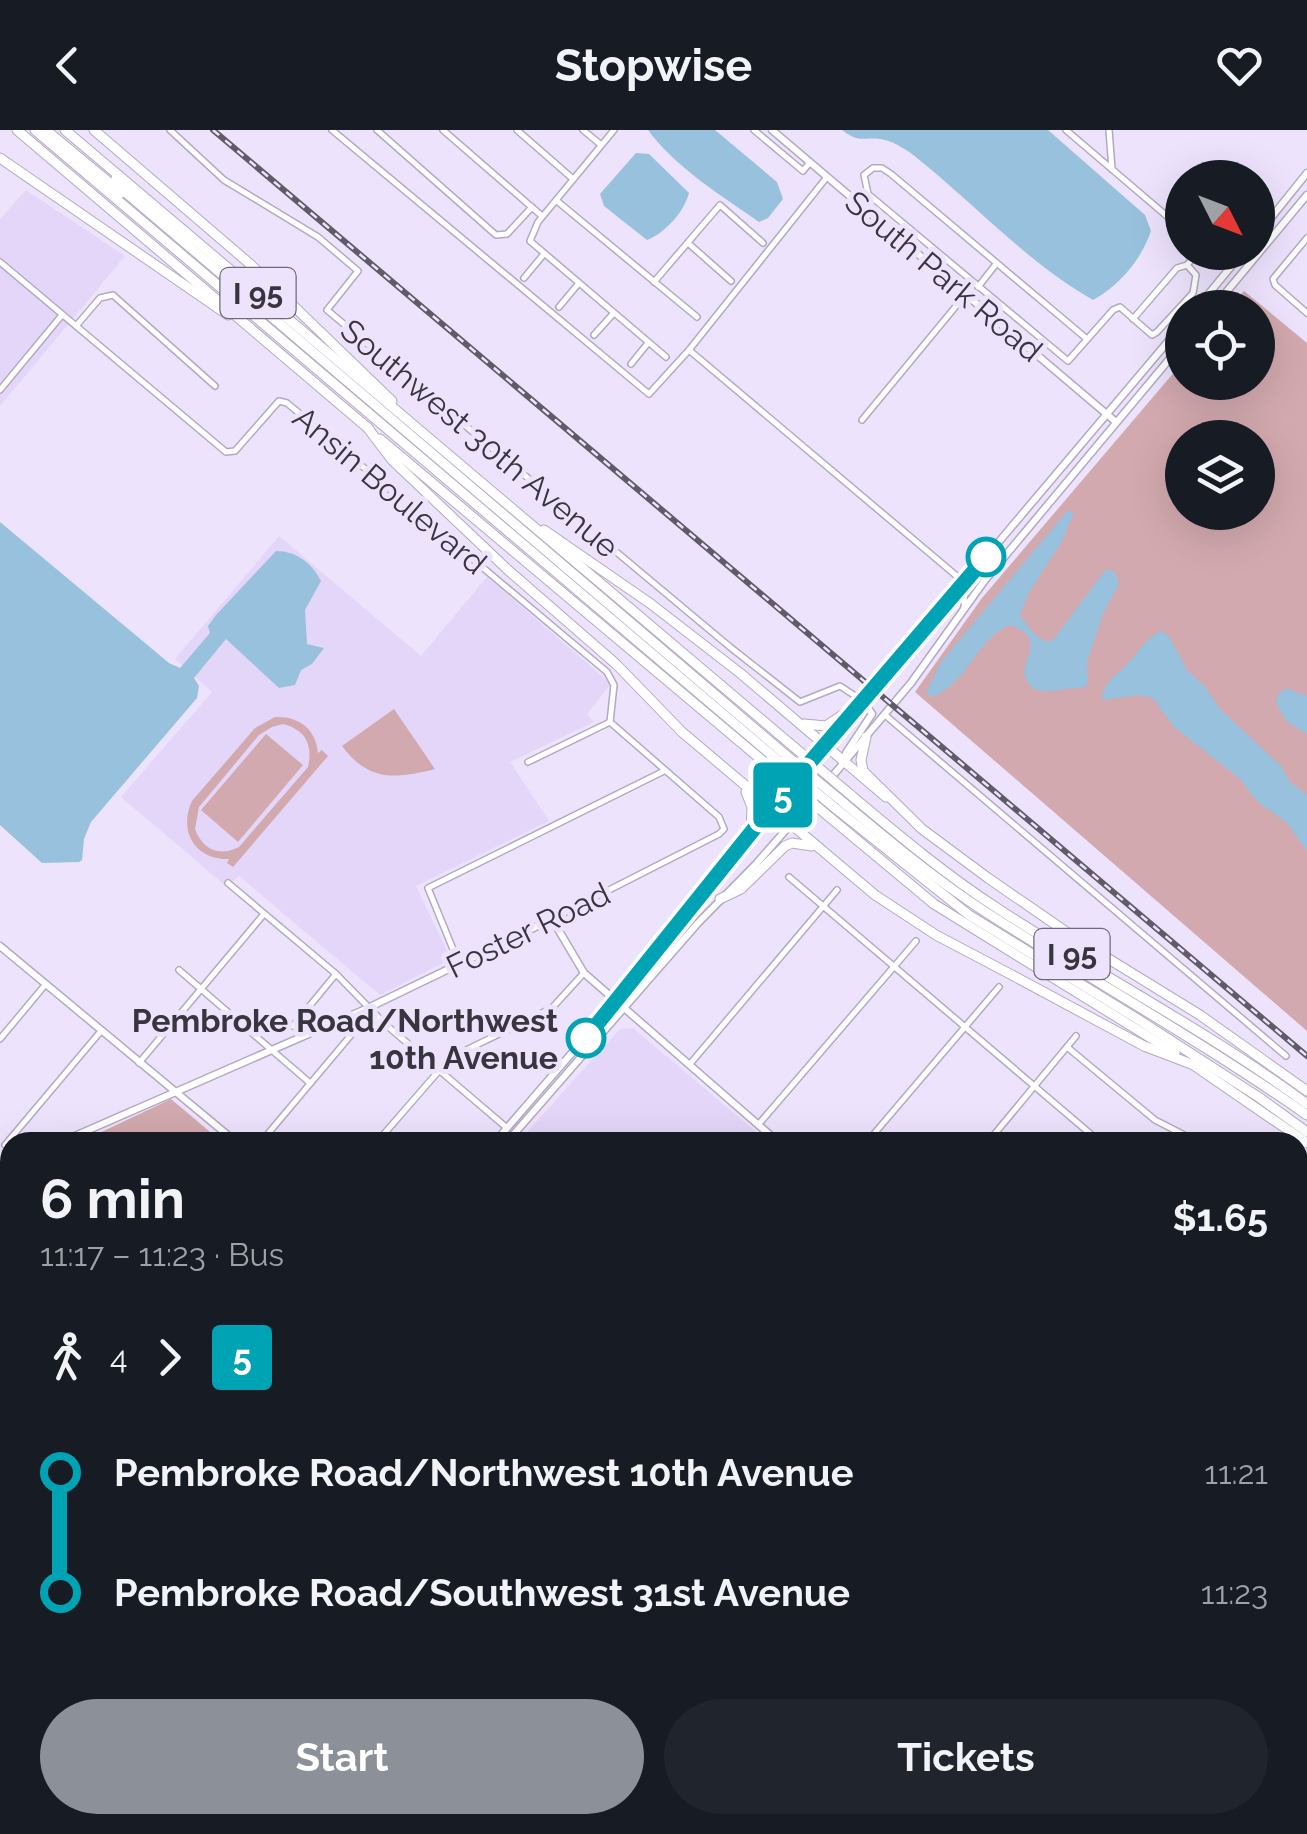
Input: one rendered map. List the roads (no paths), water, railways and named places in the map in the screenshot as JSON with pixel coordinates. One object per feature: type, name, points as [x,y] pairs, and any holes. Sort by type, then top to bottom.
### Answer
[{"type":"highway","name":"I 95","points":[[17,130],[367,427],[785,759],[837,803],[934,904],[1194,1065],[1292,1132]]},
{"type":"highway","points":[[35,130],[193,266]]},
{"type":"highway","points":[[46,130],[240,291]]},
{"type":"highway","name":"I 95","points":[[64,130],[516,513],[837,803],[999,910],[1224,1047],[1307,1104]]},
{"type":"highway","points":[[94,130],[250,264],[376,382],[407,419]]},
{"type":"highway","points":[[38,147],[82,174],[785,759]]},
{"type":"highway","points":[[0,158],[203,300],[247,326]]},
{"type":"highway","points":[[110,167],[124,190],[785,759]]},
{"type":"highway","points":[[367,427],[392,460],[508,570],[616,664],[682,732],[875,894],[936,934],[1144,1046],[1194,1065]]},
{"type":"highway","points":[[516,513],[651,604],[892,800]]},
{"type":"highway","points":[[801,724],[826,726],[863,701]]},
{"type":"highway","points":[[866,738],[860,760],[863,771],[922,829],[1078,940],[1200,1015],[1307,1092]]},
{"type":"highway","points":[[742,785],[752,807],[751,833]]},
{"type":"highway","points":[[837,803],[984,911],[1243,1070],[1307,1115]]},
{"type":"highway","points":[[837,803],[968,915],[1214,1068],[1307,1132]]},
{"type":"highway","points":[[720,899],[741,889],[785,846],[816,847]]},
{"type":"main road","name":"South Park Road","points":[[772,130],[1116,422]]},
{"type":"main road","points":[[1275,213],[1307,173]]},
{"type":"main road","points":[[1228,290],[1307,195]]},
{"type":"main road","points":[[1278,230],[1284,217],[1283,203]]},
{"type":"main road","points":[[1212,290],[1228,270]]},
{"type":"main road","points":[[514,1132],[620,1005],[770,809],[1165,346]]},
{"type":"main road","points":[[504,1132],[790,826],[866,738],[964,608],[1165,364]]},
{"type":"main road","points":[[844,763],[846,753],[872,714],[863,701]]},
{"type":"main road","points":[[552,919],[584,973],[766,1132]]},
{"type":"main road","name":"Foster Road","points":[[85,1132],[368,1008],[552,919]]},
{"type":"main road","points":[[0,946],[224,1132]]},
{"type":"street","name":"Southwest 30th Avenue","points":[[170,130],[224,180],[307,230],[358,271],[327,310],[730,647],[800,702],[840,686],[863,701]]},
{"type":"street","points":[[332,130],[649,394],[828,177]]},
{"type":"street","points":[[377,130],[496,235],[508,234],[532,207]]},
{"type":"street","points":[[517,130],[573,179]]},
{"type":"street","points":[[583,130],[600,145]]},
{"type":"street","points":[[614,130],[542,216],[530,241],[666,358]]},
{"type":"street","points":[[754,130],[803,171],[810,162]]},
{"type":"street","points":[[1066,130],[1165,214]]},
{"type":"street","points":[[1109,130],[1112,169]]},
{"type":"street","points":[[446,131],[542,216]]},
{"type":"street","points":[[1087,339],[882,168],[873,168],[864,176],[868,194],[1068,361],[1113,310],[1120,308],[1152,335],[1161,329],[1195,289],[1196,276],[1191,270]]},
{"type":"street","points":[[557,202],[697,317]]},
{"type":"street","points":[[654,282],[720,205],[763,243]]},
{"type":"street","points":[[1306,309],[1274,285],[1273,279],[1307,238]]},
{"type":"street","points":[[688,242],[731,280]]},
{"type":"street","points":[[524,278],[544,254]]},
{"type":"street","name":"Ansin Boulevard","points":[[0,262],[226,452],[236,451],[278,401],[287,402],[607,672],[614,685],[610,722]]},
{"type":"street","points":[[978,286],[996,264]]},
{"type":"street","points":[[1133,319],[1175,270]]},
{"type":"street","points":[[559,306],[579,283]]},
{"type":"street","points":[[862,420],[966,294]]},
{"type":"street","points":[[76,326],[100,298],[113,295],[215,386]]},
{"type":"street","points":[[594,335],[613,314]]},
{"type":"street","points":[[0,390],[62,315]]},
{"type":"street","points":[[631,364],[648,344]]},
{"type":"street","points":[[689,350],[965,582],[964,608]]},
{"type":"street","points":[[885,715],[1286,1056]]},
{"type":"street","points":[[458,964],[428,888],[664,772],[610,722],[528,762]]},
{"type":"street","name":"Foster Road","points":[[552,919],[724,829],[723,822],[664,772]]},
{"type":"street","points":[[790,877],[1088,1132]]},
{"type":"street","points":[[228,882],[508,1128]]},
{"type":"street","points":[[688,1066],[837,890]]},
{"type":"street","points":[[139,1063],[264,914]]},
{"type":"street","points":[[758,1126],[916,941]]},
{"type":"street","points":[[178,970],[310,1083]]},
{"type":"street","points":[[385,1132],[450,1058],[552,1008],[584,973]]},
{"type":"street","points":[[293,1026],[336,974]]},
{"type":"street","points":[[0,1039],[45,985]]},
{"type":"street","points":[[875,1132],[999,986]]},
{"type":"street","points":[[268,1132],[362,1022]]},
{"type":"street","points":[[16,1132],[101,1032]]},
{"type":"street","points":[[996,1132],[1076,1036]]},
{"type":"street","points":[[1067,1046],[1154,1120],[1178,1132]]},
{"type":"water","points":[[648,130],[715,130],[777,182],[783,199],[768,218],[759,222],[685,169]]},
{"type":"water","points":[[842,130],[1048,130],[1145,215],[1151,231],[1128,271],[1093,300],[1022,249],[909,152],[888,141],[859,138]]},
{"type":"water","points":[[636,153],[649,154],[689,193],[673,221],[647,240],[604,206],[600,194]]},
{"type":"water","points":[[1068,510],[1074,513],[1062,541],[1028,594],[1020,615],[1034,634],[1046,642],[1054,639],[1105,570],[1115,571],[1119,584],[1103,614],[1087,662],[1088,683],[1084,688],[1033,688],[1024,672],[1029,639],[1010,625],[988,640],[954,683],[931,697],[926,692],[941,662]]},
{"type":"water","points":[[0,522],[169,663],[180,668],[210,633],[208,626],[216,615],[276,551],[303,559],[321,581],[305,610],[307,644],[324,648],[312,664],[301,670],[295,685],[279,688],[226,639],[194,678],[199,686],[197,698],[91,822],[79,862],[42,863],[0,825]]},
{"type":"water","points":[[1161,631],[1169,636],[1187,670],[1221,710],[1307,795],[1307,851],[1287,823],[1257,801],[1240,779],[1174,727],[1153,698],[1140,695],[1102,700],[1108,683],[1147,640]]},
{"type":"water","points":[[1285,688],[1307,696],[1307,734],[1286,721],[1276,703]]},
{"type":"railway","points":[[213,130],[1307,1056]]},
{"type":"place","name":"Pembroke Road/Northwest 10th Avenue","points":[[586,1038]]}]
